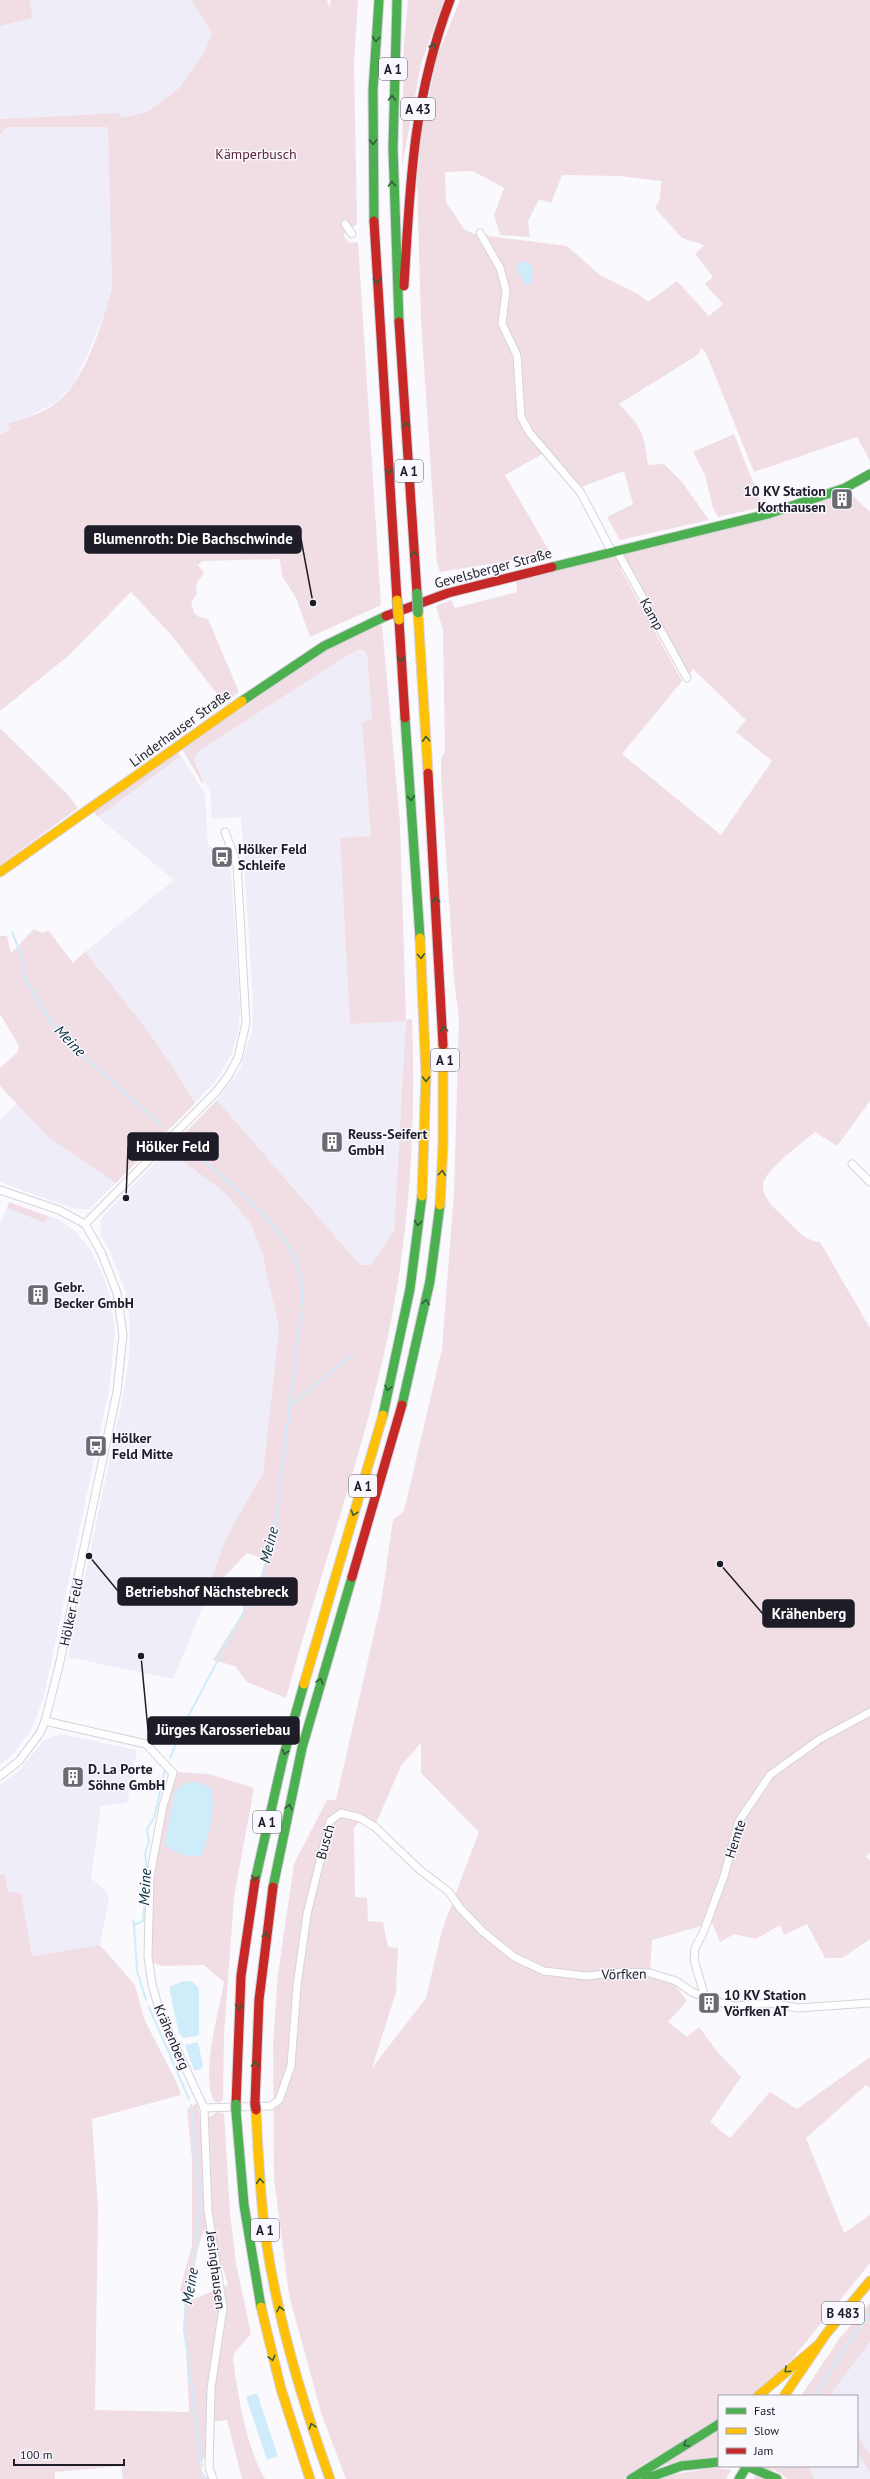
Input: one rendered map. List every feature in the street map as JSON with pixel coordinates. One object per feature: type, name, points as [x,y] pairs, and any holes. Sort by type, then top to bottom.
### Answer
[{"type":"main road","name":"A 1","points":[[310,2479],[284,2403],[260,2306],[241,2186],[236,2107],[240,1986],[252,1898],[261,1848],[293,1720],[370,1461],[398,1350],[418,1224],[425,1146],[426,1076],[421,961],[374,223],[373,89],[379,0]]},
{"type":"main road","name":"A 1","points":[[330,2479],[301,2395],[278,2300],[265,2232],[259,2178],[255,2046],[260,1973],[268,1914],[284,1827],[314,1701],[416,1354],[431,1276],[444,1147],[445,1053],[393,223],[392,129],[397,0]]},
{"type":"main road","name":"A 43","points":[[401,349],[406,222],[414,128],[425,72],[450,0]]},
{"type":"main road","name":"Gevelsberger Straße","points":[[383,617],[411,605],[455,591],[768,514],[845,488],[870,474]]},
{"type":"main road","name":"Linderhauser Straße","points":[[0,872],[282,672],[351,630],[383,617]]},
{"type":"main road","name":"B 483","points":[[785,2395],[817,2346],[870,2281]]},
{"type":"main road","points":[[759,2395],[817,2346]]},
{"type":"main road","points":[[631,2479],[718,2425]]},
{"type":"main road","points":[[645,2479],[655,2474],[687,2465],[718,2462]]},
{"type":"main road","points":[[740,2479],[746,2467]]},
{"type":"main road","points":[[749,2467],[773,2477]]},
{"type":"street","points":[[345,224],[352,234]]},
{"type":"street","points":[[480,232],[500,268],[506,290],[502,324],[517,355],[521,417],[529,432],[581,493],[614,551]]},
{"type":"street","name":"Kamp","points":[[614,551],[687,678]]},
{"type":"street","points":[[0,1190],[59,1210],[85,1224],[216,1092],[238,1058],[246,1023],[246,998],[237,864],[225,832]]},
{"type":"street","points":[[852,1164],[870,1182]]},
{"type":"street","name":"Hölker Feld","points":[[0,1776],[19,1761],[40,1733],[45,1721],[59,1666],[115,1399],[123,1335],[117,1293],[101,1252],[85,1224]]},
{"type":"street","name":"Hemte","points":[[705,1997],[694,1960],[695,1948],[703,1933],[724,1876],[742,1816],[770,1775],[820,1739],[870,1712]]},
{"type":"street","name":"Krähenberg","points":[[45,1721],[146,1744],[173,1772],[163,1806],[150,1876],[148,1957],[152,1984],[160,2013],[204,2108]]},
{"type":"street","name":"Busch","points":[[204,2108],[271,2106],[279,2100],[291,2066],[297,1986],[307,1914],[330,1821],[341,1813],[360,1818],[375,1827],[420,1870],[449,1892],[460,1908],[482,1931],[514,1957],[544,1971],[586,1976]]},
{"type":"street","name":"Vörfken","points":[[586,1976],[624,1972],[650,1973],[676,1981],[692,1992],[723,2004],[734,2006],[770,2003],[798,2008],[870,2003]]},
{"type":"street","name":"Jesinghausen","points":[[204,2108],[208,2211],[223,2308],[210,2388],[209,2468],[213,2479]]},
{"type":"shaded area","points":[[0,0],[191,0],[212,33],[204,53],[178,89],[147,112],[120,118],[120,113],[0,119]]},
{"type":"shaded area","points":[[6,127],[108,127],[112,287],[106,312],[74,384],[55,403],[21,420],[9,423],[10,429],[0,435],[0,134],[2,134]]},
{"type":"shaded area","points":[[360,649],[365,651],[367,654],[372,718],[362,723],[371,836],[340,839],[350,1024],[406,1020],[394,1231],[371,1265],[360,1265],[217,1100],[240,1069],[252,1031],[253,1002],[241,817],[212,819],[210,792],[194,760],[199,751],[340,660]]},
{"type":"shaded area","points":[[181,756],[205,794],[208,844],[228,864],[231,872],[240,1009],[238,1032],[231,1055],[218,1078],[195,1103],[181,1079],[122,998],[85,952],[174,880],[98,817]]},
{"type":"shaded area","points":[[17,1104],[48,1137],[116,1183],[89,1209],[75,1209],[0,1182],[0,1120]]},
{"type":"shaded area","points":[[168,1150],[224,1192],[251,1224],[262,1253],[279,1328],[263,1473],[227,1536],[198,1619],[173,1679],[68,1657],[122,1401],[129,1357],[130,1325],[126,1293],[109,1249],[101,1236],[101,1221],[104,1215]]},
{"type":"shaded area","points":[[7,1208],[45,1223],[48,1216],[58,1219],[76,1232],[90,1249],[105,1280],[110,1298],[115,1332],[109,1390],[43,1700],[30,1732],[13,1754],[0,1765],[0,1223]]},
{"type":"shaded area","points":[[60,1734],[137,1750],[127,1803],[101,1806],[91,1878],[107,1893],[109,1898],[100,1945],[32,1956],[21,1893],[8,1893],[5,1874],[0,1875],[0,1785],[19,1771],[44,1740]]},
{"type":"shaded area","points":[[870,2342],[870,2479],[814,2479],[809,2467],[858,2467],[858,2395],[830,2395]]},
{"type":"green space","points":[[0,0],[29,0],[33,18],[0,26]]},
{"type":"green space","name":"Kämperbusch","points":[[191,0],[327,0],[329,8],[331,0],[358,0],[354,63],[357,224],[343,235],[349,243],[358,242],[381,605],[310,637],[296,598],[282,576],[280,559],[202,561],[198,565],[204,573],[196,584],[197,594],[191,602],[194,613],[199,617],[208,619],[239,692],[224,703],[173,637],[131,592],[68,656],[0,711],[0,435],[10,429],[8,423],[31,416],[53,405],[65,395],[73,385],[88,359],[100,329],[112,287],[108,127],[6,127],[2,134],[0,134],[0,119],[120,113],[121,118],[147,112],[178,89],[204,53],[212,33]]},
{"type":"green space","points":[[408,0],[444,0],[421,64],[402,167],[404,45]]},
{"type":"green space","points":[[460,0],[870,0],[870,461],[857,437],[754,472],[706,353],[701,347],[699,354],[619,404],[633,419],[641,432],[645,445],[648,465],[664,464],[682,482],[709,520],[620,540],[607,517],[633,504],[624,471],[576,489],[544,453],[505,475],[551,554],[440,572],[437,563],[421,320],[417,181],[421,134],[437,57]],"holes":[[[473,171],[504,188],[494,215],[500,235],[530,237],[528,221],[539,199],[551,203],[562,175],[619,176],[661,181],[660,199],[655,208],[682,238],[704,245],[695,254],[713,277],[705,284],[723,304],[709,316],[677,281],[648,302],[638,294],[600,275],[567,246],[474,234],[464,229],[446,202],[445,172]]]},
{"type":"green space","points":[[734,434],[763,507],[718,517],[713,508],[705,475],[693,452]]},
{"type":"green space","points":[[848,491],[870,512],[870,1101],[837,1146],[815,1132],[785,1156],[770,1171],[765,1178],[763,1189],[764,1194],[774,1208],[798,1231],[809,1239],[820,1242],[870,1328],[870,1853],[866,1856],[870,1861],[870,1939],[842,1958],[825,1958],[807,1924],[784,1935],[780,1925],[756,1939],[734,1934],[720,1942],[712,1923],[652,1940],[650,1971],[674,1984],[687,2001],[668,2022],[687,2037],[699,2027],[715,2049],[741,2077],[710,2122],[730,2138],[770,2092],[797,2109],[870,2057],[870,2088],[866,2085],[806,2138],[844,2233],[870,2215],[870,2263],[793,2358],[753,2395],[718,2395],[718,2420],[642,2465],[623,2479],[346,2479],[322,2416],[289,2295],[274,2178],[273,2043],[278,1974],[294,1864],[327,1800],[336,1800],[381,1603],[393,1520],[404,1511],[442,1349],[454,1192],[459,1019],[454,979],[441,775],[441,758],[445,752],[443,630],[436,606],[451,600],[455,608],[517,592],[516,581],[767,519],[815,505]],"holes":[[[620,568],[634,572],[687,678],[693,669],[746,720],[736,732],[772,761],[721,835],[622,754],[682,681]],[[421,1743],[421,1773],[479,1832],[442,1930],[426,1998],[372,2068],[396,1992],[398,1948],[388,1947],[383,1922],[368,1921],[367,1898],[355,1897],[354,1828],[361,1820],[374,1828],[401,1766]]]},
{"type":"green space","points":[[382,625],[400,823],[406,1020],[412,1019],[412,1137],[407,1215],[389,1331],[367,1424],[286,1698],[247,1682],[235,1666],[213,1660],[243,1612],[243,1593],[259,1580],[267,1560],[247,1553],[220,1581],[209,1599],[204,1599],[227,1536],[263,1473],[279,1328],[262,1253],[251,1224],[224,1192],[168,1150],[217,1100],[360,1265],[371,1265],[394,1231],[406,1021],[350,1024],[340,838],[371,836],[362,723],[372,718],[367,654],[365,651],[360,649],[340,660],[199,751],[194,760],[204,782],[202,783],[182,749],[323,652],[365,629]]},
{"type":"green space","points":[[0,728],[68,795],[78,808],[0,865]]},
{"type":"green space","points":[[178,752],[181,756],[98,817],[93,811]]},
{"type":"green space","points":[[34,929],[42,933],[48,930],[73,963],[85,952],[157,1044],[195,1103],[116,1183],[48,1137],[0,1086],[0,1068],[17,1053],[19,1046],[0,1014],[0,936],[7,936],[11,953]]},
{"type":"green space","points":[[9,1202],[48,1216],[45,1223],[7,1208]]},
{"type":"green space","points":[[177,1772],[209,1774],[254,1788],[234,1897],[224,2035],[223,2100],[219,2103],[214,2101],[210,2089],[209,2075],[212,2043],[224,1982],[204,1965],[163,1966],[152,1963],[154,1875],[172,1780]]},
{"type":"green space","points":[[5,1874],[8,1892],[21,1893],[32,1956],[100,1945],[135,1985],[144,2019],[177,2083],[181,2095],[92,2119],[98,2209],[95,2410],[189,2412],[184,2303],[228,2285],[222,2265],[210,2265],[204,2230],[198,2248],[190,2293],[182,2296],[180,2289],[192,2245],[192,2159],[187,2109],[197,2103],[201,2123],[217,2112],[224,2113],[230,2213],[236,2263],[251,2334],[234,2353],[233,2360],[240,2406],[252,2451],[265,2479],[242,2479],[227,2420],[211,2422],[208,2455],[200,2462],[203,2477],[208,2476],[209,2479],[123,2479],[121,2466],[55,2472],[55,2479],[0,2479],[0,1875]]},
{"type":"green space","points":[[870,2303],[870,2342],[830,2395],[802,2395],[839,2339]]},
{"type":"green space","points":[[718,2430],[718,2456],[663,2465]]},
{"type":"green space","points":[[858,2436],[870,2454],[870,2472],[858,2454]]},
{"type":"green space","points":[[760,2467],[809,2467],[814,2479],[788,2479],[773,2469],[768,2479],[753,2479]]},
{"type":"green space","points":[[714,2468],[731,2470],[726,2479],[656,2479],[668,2475]]},
{"type":"water","points":[[523,261],[531,265],[533,271],[531,283],[526,286],[516,266]]},
{"type":"water","points":[[197,1782],[210,1787],[212,1793],[213,1811],[204,1850],[201,1856],[192,1856],[178,1853],[170,1849],[166,1846],[165,1841],[175,1791],[186,1783]]},
{"type":"water","points":[[183,1981],[193,1982],[199,1989],[199,2033],[197,2036],[183,2038],[179,2034],[170,1987]]},
{"type":"water","points":[[198,2042],[203,2067],[199,2070],[194,2070],[185,2045]]},
{"type":"water","points":[[257,2393],[278,2456],[267,2460],[246,2397]]},
{"type":"waterway","name":"Meine","points":[[12,932],[21,954],[23,975],[52,1024],[68,1042],[162,1126]]},
{"type":"waterway","name":"Meine","points":[[179,1140],[257,1208],[284,1239],[293,1254],[300,1273],[302,1307]]},
{"type":"waterway","name":"Meine","points":[[170,1758],[182,1728],[261,1579],[275,1527],[301,1312]]},
{"type":"waterway","points":[[291,1405],[353,1354]]},
{"type":"waterway","name":"Meine","points":[[146,2000],[137,1971],[134,1925],[143,1921],[145,1900],[142,1891],[147,1868],[145,1854],[149,1841],[147,1829],[154,1818],[165,1770]]},
{"type":"waterway","name":"Meine","points":[[133,1920],[134,1925]]},
{"type":"waterway","name":"Meine","points":[[149,2007],[189,2099]]},
{"type":"waterway","name":"Meine","points":[[191,2105],[200,2207],[195,2255],[186,2299],[184,2329],[202,2466]]},
{"type":"waterway","points":[[816,2395],[846,2346],[870,2314]]},
{"type":"waterway","name":"Meine","points":[[203,2473],[205,2479]]},
{"type":"traffic: fast","points":[[374,221],[373,90],[379,0]]},
{"type":"traffic: fast","points":[[397,0],[393,148],[399,322]]},
{"type":"traffic: fast","points":[[552,567],[768,514],[845,488],[870,474]]},
{"type":"traffic: fast","points":[[417,593],[418,613]]},
{"type":"traffic: fast","points":[[242,701],[324,646],[386,616]]},
{"type":"traffic: fast","points":[[405,718],[420,938]]},
{"type":"traffic: fast","points":[[383,1415],[410,1289],[422,1196]]},
{"type":"traffic: fast","points":[[402,1405],[430,1281],[440,1205]]},
{"type":"traffic: fast","points":[[273,1887],[302,1748],[352,1577]]},
{"type":"traffic: fast","points":[[255,1881],[283,1758],[304,1684]]},
{"type":"traffic: fast","points":[[236,2104],[236,2111]]},
{"type":"traffic: fast","points":[[236,2111],[244,2205],[261,2307]]},
{"type":"traffic: fast","points":[[631,2479],[718,2425]]},
{"type":"traffic: fast","points":[[645,2479],[681,2466],[718,2462]]},
{"type":"traffic: fast","points":[[739,2479],[746,2467]]},
{"type":"traffic: fast","points":[[749,2467],[777,2479]]},
{"type":"traffic: slow","points":[[397,600],[399,620]]},
{"type":"traffic: slow","points":[[418,613],[428,773]]},
{"type":"traffic: slow","points":[[0,872],[242,701]]},
{"type":"traffic: slow","points":[[420,938],[426,1075],[422,1196]]},
{"type":"traffic: slow","points":[[440,1205],[443,1145],[443,1045]]},
{"type":"traffic: slow","points":[[304,1684],[383,1415]]},
{"type":"traffic: slow","points":[[256,2110],[264,2224],[277,2301],[292,2361],[330,2479]]},
{"type":"traffic: slow","points":[[785,2395],[826,2334],[870,2281]]},
{"type":"traffic: slow","points":[[261,2307],[281,2389],[310,2479]]},
{"type":"traffic: slow","points":[[759,2395],[817,2346]]},
{"type":"traffic: jam","points":[[404,286],[411,176],[415,141],[428,72],[450,0]]},
{"type":"traffic: jam","points":[[374,221],[397,600]]},
{"type":"traffic: jam","points":[[399,322],[417,593]]},
{"type":"traffic: jam","points":[[386,616],[448,593],[552,567]]},
{"type":"traffic: jam","points":[[399,620],[405,718]]},
{"type":"traffic: jam","points":[[428,773],[443,1045]]},
{"type":"traffic: jam","points":[[352,1577],[402,1405]]},
{"type":"traffic: jam","points":[[236,2104],[241,1976],[255,1881]]},
{"type":"traffic: jam","points":[[255,2103],[259,2000],[273,1887]]},
{"type":"traffic: jam","points":[[255,2103],[256,2110]]},
{"type":"place","name":"10 KV Station Korthausen","points":[[842,499]]},
{"type":"place","name":"Blumenroth: Die Bachschwinde","points":[[313,603]]},
{"type":"place","name":"Hölker Feld Schleife","points":[[222,857]]},
{"type":"place","name":"Reuss-Seifert GmbH","points":[[332,1142]]},
{"type":"place","name":"Hölker Feld","points":[[126,1198]]},
{"type":"place","name":"Gebr. Becker GmbH","points":[[38,1295]]},
{"type":"place","name":"Hölker Feld Mitte","points":[[96,1446]]},
{"type":"place","name":"Betriebshof Nächstebreck","points":[[89,1556]]},
{"type":"place","name":"Krähenberg","points":[[720,1564]]},
{"type":"place","name":"Jürges Karosseriebau","points":[[141,1656]]},
{"type":"place","name":"D. La Porte Söhne GmbH","points":[[73,1777]]},
{"type":"place","name":"10 KV Station Vörfken AT","points":[[709,2003]]}]
